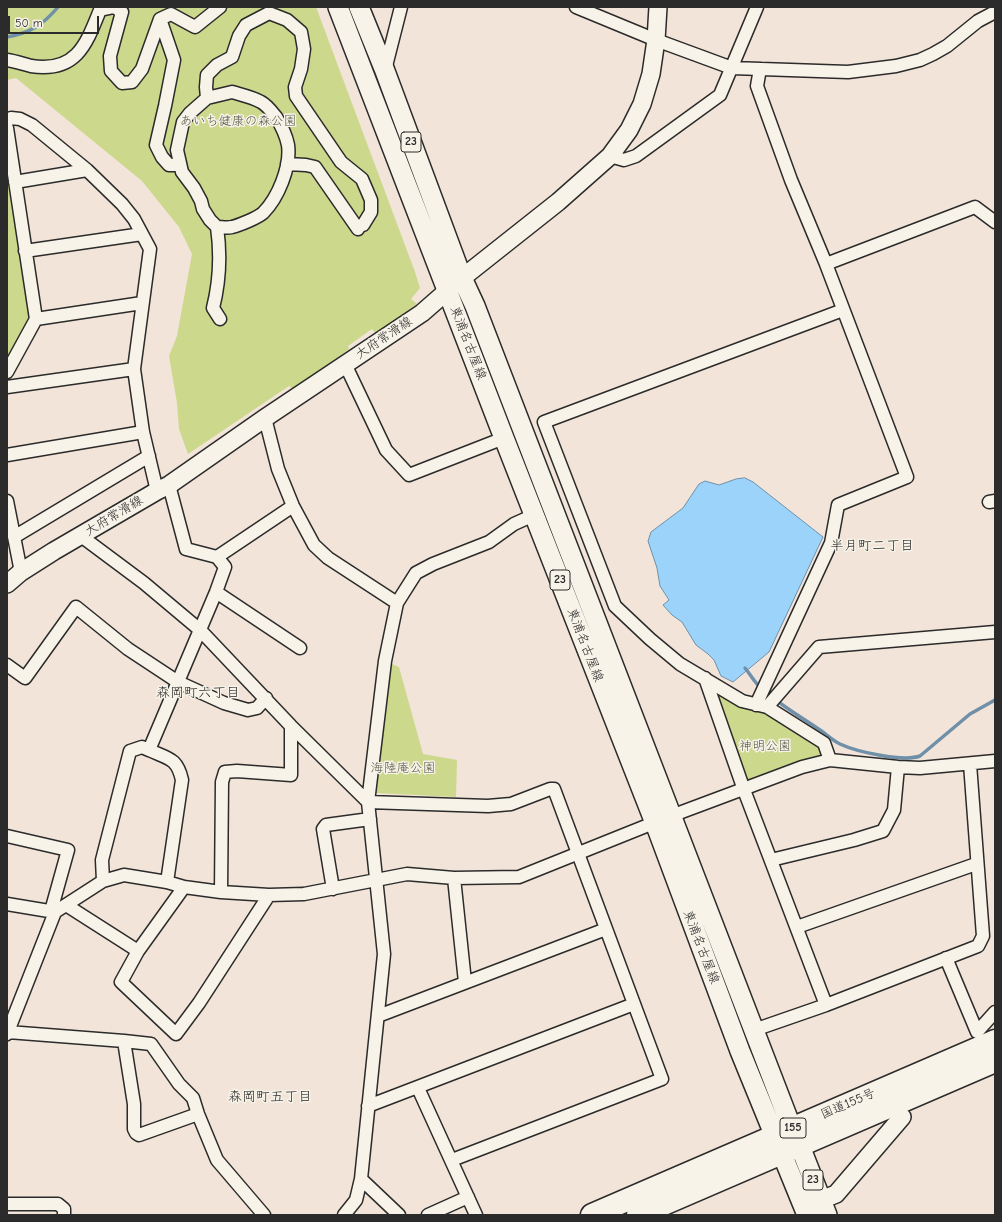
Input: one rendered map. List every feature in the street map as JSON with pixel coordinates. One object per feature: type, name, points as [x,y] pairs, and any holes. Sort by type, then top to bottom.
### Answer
[{"type":"highway","name":"国道155号","points":[[638,1215],[673,1208],[787,1141],[995,1041]]},
{"type":"highway","name":"国道155号","points":[[592,1215],[995,1061]]},
{"type":"main road","name":"東浦名古屋線","points":[[338,7],[534,515],[754,1030],[807,1215]]},
{"type":"main road","name":"東浦名古屋線","points":[[359,7],[385,72],[462,278],[478,314],[663,820],[740,1051],[824,1208]]},
{"type":"main road","name":"大府常滑線","points":[[7,584],[21,572],[163,488],[422,313],[462,278],[558,202],[610,156],[629,130],[642,104],[651,74],[656,40],[658,7]]},
{"type":"main road","points":[[824,1208],[902,1117]]},
{"type":"street","points":[[7,60],[32,66],[57,66],[74,58],[86,42],[100,10],[114,7],[122,12],[110,56],[111,71],[122,83],[132,82],[142,69],[160,20],[171,14],[194,27],[220,7]]},
{"type":"street","points":[[385,72],[401,7]]},
{"type":"street","points":[[576,7],[656,40],[732,68],[848,72],[915,62],[947,46],[978,21],[995,12]]},
{"type":"street","points":[[610,156],[624,160],[636,156],[720,95],[758,7]]},
{"type":"street","points":[[207,98],[207,74],[217,65],[232,57],[239,36],[246,25],[269,12],[287,20],[301,32],[304,49],[301,69],[294,87],[296,96],[341,162],[362,179],[371,200],[371,212],[360,227],[315,167],[287,164]]},
{"type":"street","points":[[160,20],[174,60],[156,145],[162,157],[169,165],[180,165]]},
{"type":"street","points":[[760,70],[757,86],[791,180],[826,264],[907,477],[838,505],[831,543],[761,706]]},
{"type":"street","points":[[217,227],[231,227],[262,213],[274,199],[283,181],[287,164],[288,146],[285,134],[271,111],[262,102],[232,92],[207,98],[190,113],[183,122],[177,150],[182,172],[194,188],[201,201],[203,209],[210,220],[217,227],[220,249],[218,286],[213,308],[220,318]]},
{"type":"street","points":[[7,121],[11,118],[20,119],[32,125],[87,170],[122,204],[134,219],[150,250],[134,368],[143,432],[149,456],[186,549],[217,557],[225,567],[150,750]]},
{"type":"street","points":[[7,128],[36,319],[7,372]]},
{"type":"street","points":[[15,182],[87,170]]},
{"type":"street","points":[[826,264],[975,207],[995,222]]},
{"type":"street","points":[[25,251],[142,234]]},
{"type":"street","points":[[36,319],[142,303]]},
{"type":"street","points":[[830,760],[824,743],[761,706],[742,700],[680,664],[650,639],[616,606],[544,422],[843,310]]},
{"type":"street","points":[[345,364],[386,450],[409,475],[504,438]]},
{"type":"street","points":[[7,387],[134,368]]},
{"type":"street","points":[[265,418],[278,469],[293,506],[314,545],[328,558],[397,603]]},
{"type":"street","points":[[7,455],[143,432]]},
{"type":"street","points":[[14,537],[149,456]]},
{"type":"street","points":[[7,501],[21,572]]},
{"type":"street","points":[[217,557],[293,506]]},
{"type":"street","points":[[344,1215],[356,1200],[361,1179],[384,954],[368,802],[385,661],[397,603],[416,574],[433,564],[489,542],[514,524],[534,515]]},
{"type":"street","points":[[81,536],[144,583],[200,630],[291,726],[368,802],[488,806],[511,804],[550,789],[554,789],[662,1079],[452,1160]]},
{"type":"street","points":[[216,592],[300,648]]},
{"type":"street","points":[[7,666],[25,678],[76,607],[128,649],[178,682],[224,703],[248,710],[257,708],[266,698]]},
{"type":"street","points":[[761,706],[819,647],[995,632]]},
{"type":"street","points":[[705,678],[744,790],[826,1005]]},
{"type":"street","points":[[221,892],[222,782],[225,772],[237,771],[291,775],[291,726]]},
{"type":"street","points":[[103,881],[102,860],[130,751],[142,747],[174,762],[180,771],[182,780],[167,882]]},
{"type":"street","points":[[7,904],[53,911],[66,905],[103,881],[124,875],[167,882],[184,887],[221,892],[269,895],[304,894],[407,874],[454,878],[519,877],[802,767],[830,760],[920,768],[995,761]]},
{"type":"street","points":[[754,1030],[826,1005],[978,946],[983,936],[976,864],[970,764]]},
{"type":"street","points":[[771,860],[854,840],[883,831],[894,810],[898,767]]},
{"type":"street","points":[[333,889],[323,829],[326,825],[370,819]]},
{"type":"street","points":[[7,836],[68,850],[53,911],[7,1033],[151,1044],[179,1084],[193,1098],[217,1160],[264,1215]]},
{"type":"street","points":[[797,927],[976,864]]},
{"type":"street","points":[[454,878],[464,982]]},
{"type":"street","points":[[184,887],[138,952],[121,982],[176,1034],[199,1004],[269,895]]},
{"type":"street","points":[[66,905],[138,952]]},
{"type":"street","points":[[378,1016],[606,929]]},
{"type":"street","points":[[946,958],[977,1032],[995,1012]]},
{"type":"street","points":[[368,1106],[634,1004]]},
{"type":"street","points":[[124,1041],[134,1104],[134,1129],[136,1133],[139,1135],[198,1114]]},
{"type":"street","points":[[418,1088],[476,1215]]},
{"type":"street","points":[[361,1179],[399,1215]]},
{"type":"street","points":[[428,1215],[468,1198]]},
{"type":"street","points":[[7,1204],[58,1204],[64,1209],[64,1215]]},
{"type":"green space","name":"あいち健康の森公園","points":[[7,7],[316,7],[415,272],[420,288],[411,299],[417,304],[376,334],[372,329],[348,346],[349,349],[294,390],[289,386],[188,454],[179,429],[177,403],[169,356],[177,336],[192,254],[179,227],[142,181],[16,78],[7,80]]},
{"type":"green space","points":[[7,166],[36,319],[7,372]]},
{"type":"green space","name":"海陸庵公園","points":[[385,661],[399,667],[423,754],[457,760],[456,797],[376,793]]},
{"type":"green space","name":"神明公園","points":[[705,678],[824,743],[830,760],[744,790]]},
{"type":"water","points":[[745,478],[753,482],[823,537],[769,652],[733,682],[721,676],[714,660],[696,645],[682,622],[672,615],[663,605],[669,600],[660,586],[657,568],[648,541],[651,532],[683,508],[699,484],[705,481],[719,485],[736,479]]},
{"type":"waterway","points":[[7,37],[23,33],[36,27],[47,19],[58,7]]},
{"type":"waterway","points":[[745,668],[756,683],[772,697],[837,742],[857,750],[892,757],[912,758],[920,756],[970,714],[995,700]]},
{"type":"district","name":"半月町二丁目","points":[[872,546]]},
{"type":"district","name":"森岡町六丁目","points":[[198,693]]},
{"type":"district","name":"森岡町五丁目","points":[[270,1097]]}]
